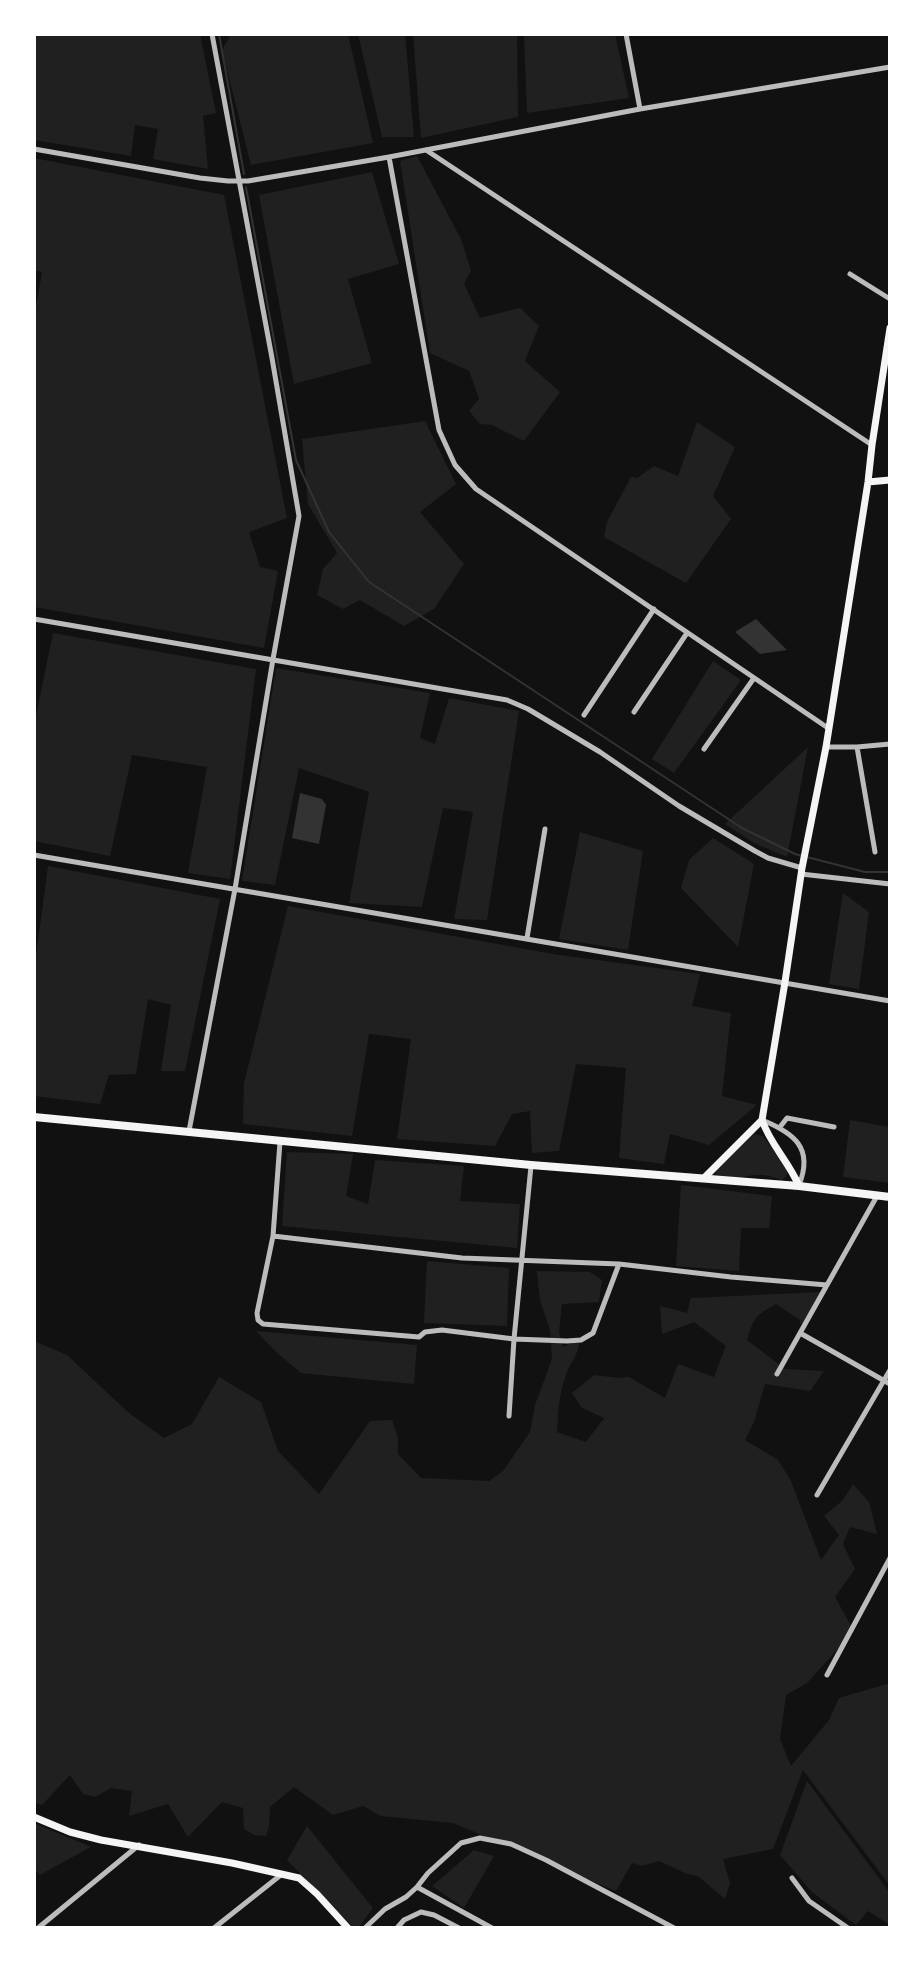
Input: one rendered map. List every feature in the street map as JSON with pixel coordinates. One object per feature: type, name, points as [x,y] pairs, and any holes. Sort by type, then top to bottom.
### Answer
[{"type":"main road","points":[[799,1186],[762,1120],[801,871],[826,747],[890,328]]},
{"type":"main road","points":[[868,482],[890,480]]},
{"type":"main road","points":[[34,1117],[531,1165],[799,1186],[890,1197]]},
{"type":"main road","points":[[704,1178],[762,1120]]},
{"type":"main road","points":[[34,1817],[70,1832],[101,1840],[299,1878],[348,1928]]},
{"type":"street","points":[[189,1131],[235,889],[299,516],[212,34]]},
{"type":"street","points":[[626,34],[640,109]]},
{"type":"street","points":[[34,149],[200,178],[238,181],[890,67]]},
{"type":"street","points":[[426,150],[872,445]]},
{"type":"street","points":[[389,157],[439,430],[455,465],[476,489],[828,728]]},
{"type":"street","points":[[850,274],[890,299]]},
{"type":"street","points":[[584,715],[654,609]]},
{"type":"street","points":[[34,619],[507,700],[600,752],[679,806],[768,858],[801,871],[890,884]]},
{"type":"street","points":[[634,712],[687,633]]},
{"type":"street","points":[[704,749],[754,678]]},
{"type":"street","points":[[826,747],[890,744]]},
{"type":"street","points":[[857,747],[875,852]]},
{"type":"street","points":[[527,938],[545,829]]},
{"type":"street","points":[[34,855],[890,1001]]},
{"type":"street","points":[[780,1127],[787,1118],[834,1127]]},
{"type":"street","points":[[762,1120],[792,1136],[803,1151],[805,1169],[799,1186]]},
{"type":"street","points":[[280,1141],[273,1236],[257,1313],[258,1320],[263,1324],[419,1337],[425,1332],[442,1330],[514,1339],[581,1340],[593,1333],[619,1264]]},
{"type":"street","points":[[509,1416],[520,1260],[531,1165]]},
{"type":"street","points":[[777,1374],[877,1195]]},
{"type":"street","points":[[273,1236],[462,1258],[619,1264],[827,1285]]},
{"type":"street","points":[[800,1333],[887,1382]]},
{"type":"street","points":[[817,1495],[887,1382],[890,1370]]},
{"type":"street","points":[[827,1675],[890,1558]]},
{"type":"street","points":[[365,1928],[385,1909],[406,1897],[461,1843],[480,1838],[511,1844],[546,1860],[674,1928]]},
{"type":"street","points":[[38,1928],[139,1845]]},
{"type":"street","points":[[214,1928],[282,1873]]},
{"type":"street","points":[[792,1878],[809,1901],[848,1928]]},
{"type":"street","points":[[417,1887],[492,1928]]},
{"type":"street","points":[[397,1928],[404,1920],[421,1912],[459,1928]]},
{"type":"shaded area","points":[[34,34],[200,34],[216,113],[203,116],[208,169],[153,159],[158,129],[135,125],[131,156],[34,140]]},
{"type":"shaded area","points":[[231,34],[348,34],[373,143],[251,165],[222,50]]},
{"type":"shaded area","points":[[358,34],[405,34],[414,137],[382,137]]},
{"type":"shaded area","points":[[413,34],[517,34],[518,117],[421,138]]},
{"type":"shaded area","points":[[524,34],[615,34],[629,98],[527,113]]},
{"type":"shaded area","points":[[417,156],[461,239],[471,271],[464,284],[480,318],[520,308],[539,326],[525,361],[560,392],[524,441],[492,425],[480,424],[469,411],[479,399],[469,371],[430,353],[400,161]]},
{"type":"shaded area","points":[[34,158],[224,195],[287,518],[249,532],[260,567],[278,571],[264,648],[34,607],[34,318],[42,272],[34,270]]},
{"type":"shaded area","points":[[372,172],[399,264],[348,279],[372,363],[294,384],[259,195]]},
{"type":"shaded area","points":[[425,421],[456,484],[420,512],[464,564],[434,609],[404,626],[360,600],[343,609],[317,595],[323,569],[337,553],[308,504],[302,439]]},
{"type":"shaded area","points":[[697,422],[735,447],[713,496],[731,519],[686,583],[604,537],[607,522],[631,477],[637,478],[654,466],[678,476]]},
{"type":"shaded area","points":[[756,619],[787,650],[760,654],[735,632]]},
{"type":"shaded area","points":[[53,633],[256,669],[230,879],[188,873],[207,767],[132,755],[110,856],[34,841],[34,725]]},
{"type":"shaded area","points":[[713,661],[741,680],[674,773],[652,759]]},
{"type":"shaded area","points":[[276,668],[430,693],[420,738],[435,744],[449,698],[519,711],[487,920],[454,919],[473,812],[443,808],[422,907],[349,903],[369,792],[299,768],[275,885],[242,881]]},
{"type":"shaded area","points":[[808,747],[787,857],[754,843],[725,824]]},
{"type":"shaded area","points":[[300,793],[322,799],[326,805],[319,844],[292,838]]},
{"type":"shaded area","points":[[580,832],[643,851],[628,950],[559,939]]},
{"type":"shaded area","points":[[713,838],[754,864],[738,947],[681,888],[689,860]]},
{"type":"shaded area","points":[[48,866],[220,899],[185,1071],[161,1071],[171,1005],[148,999],[136,1074],[109,1075],[100,1104],[34,1096],[34,971]]},
{"type":"shaded area","points":[[843,893],[869,912],[859,989],[829,984]]},
{"type":"shaded area","points":[[288,906],[553,954],[700,974],[692,1006],[731,1013],[722,1096],[757,1105],[709,1145],[670,1134],[664,1164],[619,1158],[626,1068],[576,1064],[559,1151],[532,1153],[530,1111],[512,1114],[495,1146],[397,1139],[411,1039],[369,1034],[352,1136],[243,1124],[244,1083]]},
{"type":"shaded area","points":[[850,1120],[890,1127],[890,1183],[843,1177]]},
{"type":"shaded area","points":[[754,1134],[763,1136],[787,1169],[786,1177],[781,1180],[762,1175],[716,1175],[716,1171]]},
{"type":"shaded area","points":[[287,1152],[353,1154],[346,1196],[368,1204],[375,1160],[464,1166],[460,1201],[520,1204],[517,1248],[282,1226]]},
{"type":"shaded area","points":[[681,1185],[772,1196],[769,1228],[741,1228],[739,1271],[676,1266]]},
{"type":"shaded area","points":[[427,1261],[509,1268],[507,1326],[424,1323]]},
{"type":"shaded area","points":[[537,1271],[590,1272],[602,1280],[599,1302],[562,1304],[559,1332],[563,1347],[579,1340],[562,1389],[557,1432],[586,1442],[604,1418],[582,1408],[572,1393],[594,1375],[629,1377],[665,1398],[678,1364],[714,1377],[726,1346],[694,1322],[662,1334],[660,1306],[687,1313],[691,1298],[822,1292],[809,1321],[800,1324],[800,1320],[776,1304],[754,1322],[747,1340],[785,1369],[824,1371],[810,1391],[765,1384],[754,1422],[745,1440],[778,1460],[791,1481],[821,1560],[839,1535],[824,1516],[843,1500],[853,1484],[869,1502],[877,1534],[850,1527],[843,1544],[855,1569],[835,1597],[854,1631],[807,1683],[786,1695],[780,1739],[791,1766],[829,1720],[839,1698],[890,1683],[890,1886],[803,1770],[773,1849],[723,1859],[730,1883],[725,1899],[698,1876],[659,1861],[642,1866],[632,1863],[616,1891],[453,1823],[381,1816],[363,1806],[333,1815],[294,1787],[270,1807],[266,1836],[254,1835],[244,1829],[243,1808],[222,1802],[188,1837],[168,1804],[129,1816],[132,1791],[111,1788],[95,1797],[83,1794],[70,1775],[42,1805],[34,1802],[34,1341],[67,1355],[129,1413],[164,1438],[192,1424],[219,1377],[261,1402],[278,1451],[319,1494],[370,1421],[392,1420],[398,1438],[398,1454],[421,1478],[489,1481],[503,1471],[530,1432],[535,1405],[552,1359],[550,1330],[540,1300]]},
{"type":"shaded area","points":[[256,1331],[417,1345],[414,1384],[301,1373]]},
{"type":"shaded area","points":[[807,1781],[890,1893],[890,1925],[868,1911],[856,1925],[812,1892],[780,1855]]},
{"type":"shaded area","points":[[34,1823],[91,1847],[40,1875],[34,1868]]},
{"type":"shaded area","points":[[307,1826],[373,1908],[358,1928],[354,1928],[287,1860]]},
{"type":"shaded area","points":[[474,1850],[494,1856],[464,1908],[432,1886]]},
{"type":"waterway","points":[[219,34],[244,174]]},
{"type":"waterway","points":[[246,187],[296,460],[329,532],[369,582],[742,828],[795,854],[865,872],[890,872]]}]
